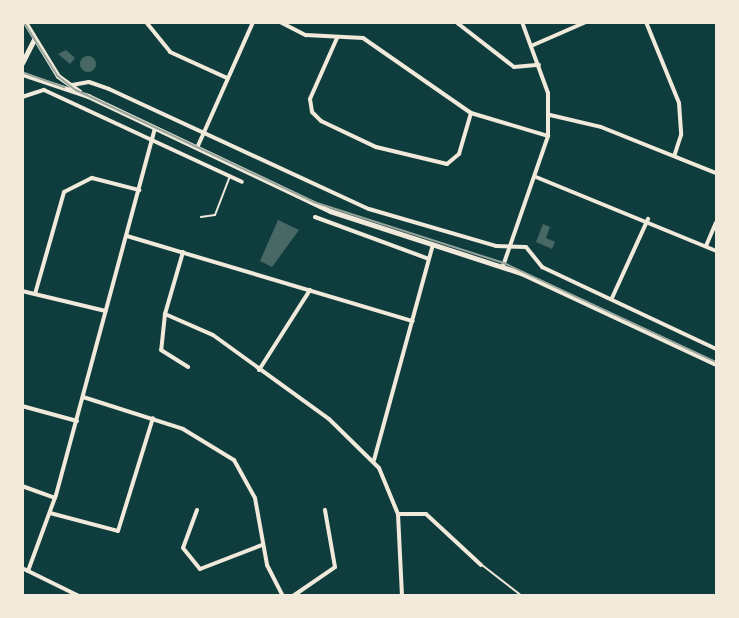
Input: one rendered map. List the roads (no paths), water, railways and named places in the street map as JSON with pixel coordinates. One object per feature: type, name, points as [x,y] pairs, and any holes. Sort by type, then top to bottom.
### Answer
[{"type":"main road","points":[[25,22],[33,37],[70,86],[88,96],[330,211],[434,242],[503,266],[717,364]]},
{"type":"main road","points":[[22,63],[33,37]]},
{"type":"main road","points":[[22,74],[88,96]]},
{"type":"street","points":[[146,22],[163,47],[227,78]]},
{"type":"street","points":[[197,148],[253,22]]},
{"type":"street","points":[[280,22],[306,34],[363,38],[471,113],[548,136]]},
{"type":"street","points":[[456,22],[514,67],[539,65]]},
{"type":"street","points":[[503,266],[536,177],[548,136],[550,115],[539,65],[522,22]]},
{"type":"street","points":[[531,46],[586,22]]},
{"type":"street","points":[[646,22],[679,103],[681,135],[675,154]]},
{"type":"street","points":[[338,38],[310,99],[312,112],[321,121],[376,147],[447,164],[459,154],[471,113]]},
{"type":"street","points":[[70,86],[89,81],[369,210],[510,247],[526,247],[543,267],[717,349]]},
{"type":"street","points":[[22,98],[44,90],[242,182]]},
{"type":"street","points":[[550,115],[590,123],[675,154],[717,173]]},
{"type":"street","points":[[28,571],[55,498],[156,128]]},
{"type":"street","points":[[536,177],[648,219],[717,251]]},
{"type":"street","points":[[35,294],[64,192],[92,178],[139,190]]},
{"type":"street","points":[[315,217],[429,258]]},
{"type":"street","points":[[612,298],[648,219]]},
{"type":"street","points":[[706,246],[717,223]]},
{"type":"street","points":[[126,236],[413,321]]},
{"type":"street","points":[[374,461],[434,242]]},
{"type":"street","points":[[183,252],[165,314],[161,350],[188,367]]},
{"type":"street","points":[[259,370],[310,290]]},
{"type":"street","points":[[22,291],[106,311]]},
{"type":"street","points":[[165,314],[213,335],[329,419],[374,461],[398,514],[402,596]]},
{"type":"street","points":[[83,398],[153,418],[209,440],[234,460],[255,498],[262,545],[283,596]]},
{"type":"street","points":[[22,406],[76,421]]},
{"type":"street","points":[[50,513],[118,531],[153,418]]},
{"type":"street","points":[[22,486],[55,498]]},
{"type":"street","points":[[197,510],[183,548],[200,569],[262,545]]},
{"type":"street","points":[[293,596],[335,567],[325,510]]},
{"type":"street","points":[[398,514],[426,514],[481,565]]},
{"type":"street","points":[[22,568],[79,596]]},
{"type":"lane","points":[[201,217],[214,215],[230,176]]},
{"type":"lane","points":[[481,565],[522,596]]},
{"type":"tram line","points":[[24,22],[58,76],[76,90],[314,202],[504,263],[716,362]]},
{"type":"tram line","points":[[22,72],[64,87]]}]
